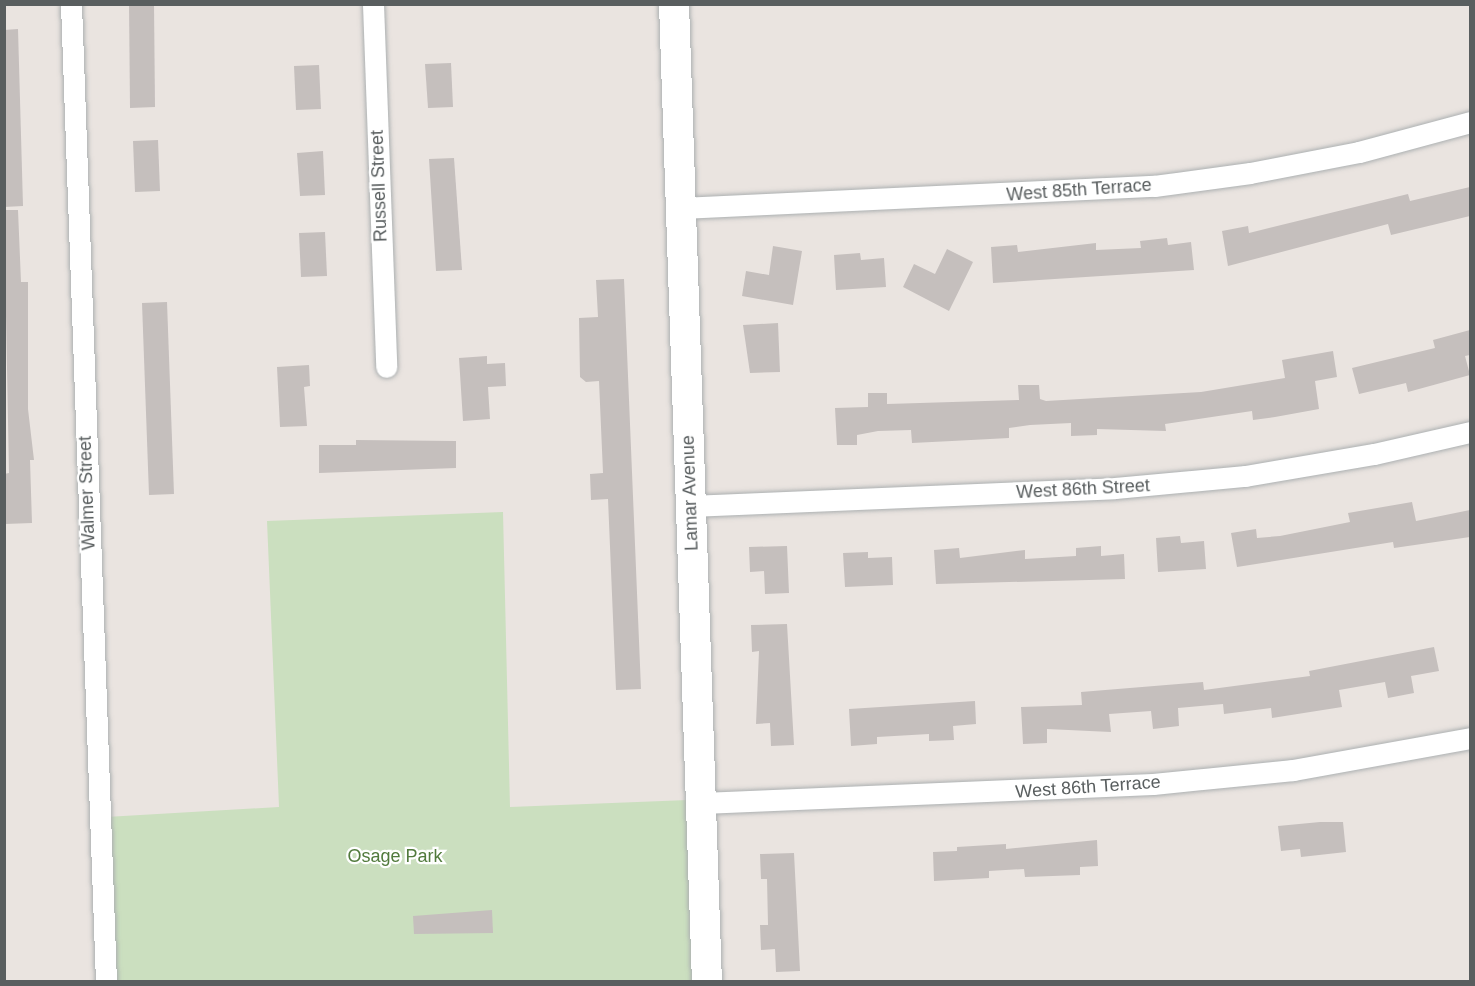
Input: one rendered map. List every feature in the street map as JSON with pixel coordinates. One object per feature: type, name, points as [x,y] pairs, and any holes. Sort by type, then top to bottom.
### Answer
[{"type":"street","name":"Walmer Street","points":[[71,4],[106,981]]},
{"type":"street","name":"Russell Street","points":[[373,4],[386,367]]},
{"type":"street","name":"Lamar Avenue","points":[[674,4],[707,981]]},
{"type":"street","name":"West 85th Terrace","points":[[681,208],[1154,186],[1348,154],[1470,122]]},
{"type":"street","name":"West 86th Street","points":[[690,506],[1115,489],[1257,474],[1470,432]]},
{"type":"street","name":"West 86th Terrace","points":[[702,803],[1153,784],[1293,770],[1470,738]]},
{"type":"green space","name":"Osage Park","points":[[503,512],[510,807],[688,800],[695,981],[114,981],[106,817],[279,807],[267,521]]},
{"type":"building","points":[[129,4],[154,4],[155,107],[130,108]]},
{"type":"building","points":[[18,29],[23,206],[4,207],[4,30]]},
{"type":"building","points":[[451,63],[453,107],[428,108],[425,64]]},
{"type":"building","points":[[319,65],[321,109],[296,110],[294,66]]},
{"type":"building","points":[[158,140],[160,191],[135,192],[133,141]]},
{"type":"building","points":[[323,151],[325,195],[300,196],[297,153]]},
{"type":"building","points":[[454,158],[462,270],[436,271],[429,159]]},
{"type":"building","points":[[1470,187],[1470,216],[1391,235],[1388,224],[1228,266],[1222,231],[1248,226],[1249,233],[1408,194],[1410,201]]},
{"type":"building","points":[[4,210],[18,210],[21,282],[28,282],[28,409],[34,460],[30,460],[32,523],[5,524],[4,474],[9,473]]},
{"type":"building","points":[[325,232],[327,276],[301,277],[299,233]]},
{"type":"building","points":[[1167,238],[1168,245],[1191,242],[1194,270],[993,283],[991,247],[1017,245],[1018,252],[1096,243],[1096,250],[1141,248],[1140,241]]},
{"type":"building","points":[[773,246],[802,251],[793,305],[742,296],[746,271],[769,275]]},
{"type":"building","points":[[947,249],[973,262],[949,311],[903,287],[914,264],[935,274]]},
{"type":"building","points":[[860,253],[861,260],[884,258],[886,287],[836,290],[834,255]]},
{"type":"building","points":[[624,279],[641,689],[616,690],[608,499],[591,500],[590,474],[603,473],[599,381],[586,382],[580,377],[579,318],[598,317],[596,280]]},
{"type":"building","points":[[167,302],[174,494],[149,495],[142,303]]},
{"type":"building","points":[[778,323],[780,372],[750,373],[743,325]]},
{"type":"building","points":[[1470,330],[1470,355],[1465,356],[1470,375],[1408,392],[1406,383],[1359,394],[1352,368],[1435,348],[1433,340]]},
{"type":"building","points":[[1333,351],[1337,377],[1315,381],[1319,409],[1253,420],[1252,411],[1165,424],[1166,431],[1097,429],[1097,435],[1071,436],[1071,423],[1009,428],[1009,438],[912,443],[911,430],[878,431],[857,435],[857,445],[837,445],[835,408],[868,407],[868,393],[887,393],[887,404],[1019,400],[1018,385],[1039,385],[1040,399],[1046,401],[1201,392],[1285,378],[1282,360]]},
{"type":"building","points":[[487,356],[487,364],[505,363],[506,386],[488,387],[490,419],[463,421],[459,358]]},
{"type":"building","points":[[309,365],[310,386],[304,387],[307,426],[280,427],[277,367]]},
{"type":"building","points":[[356,440],[456,441],[456,468],[319,473],[319,445],[356,445]]},
{"type":"building","points":[[1412,502],[1416,521],[1470,510],[1470,537],[1394,548],[1393,542],[1237,567],[1231,533],[1256,529],[1257,538],[1280,536],[1350,522],[1348,513]]},
{"type":"building","points":[[1180,536],[1181,543],[1204,541],[1206,569],[1158,572],[1156,538]]},
{"type":"building","points":[[787,546],[789,593],[765,594],[764,571],[750,572],[749,547]]},
{"type":"building","points":[[1101,546],[1101,556],[1124,554],[1125,579],[936,584],[934,550],[959,548],[960,558],[1025,550],[1025,559],[1076,556],[1076,548]]},
{"type":"building","points":[[868,552],[868,558],[892,557],[893,585],[845,587],[843,553]]},
{"type":"building","points":[[787,624],[794,745],[771,746],[770,723],[756,724],[759,651],[752,652],[751,625]]},
{"type":"building","points":[[1434,647],[1439,671],[1411,676],[1414,693],[1388,698],[1385,682],[1339,690],[1342,707],[1272,718],[1271,708],[1224,714],[1223,704],[1178,708],[1179,726],[1153,729],[1151,711],[1109,714],[1111,732],[1047,729],[1047,743],[1023,744],[1021,707],[1082,705],[1081,692],[1203,682],[1204,690],[1310,676],[1309,671]]},
{"type":"building","points":[[975,701],[976,724],[953,726],[954,740],[929,741],[929,734],[877,737],[877,744],[851,746],[849,709]]},
{"type":"building","points":[[1343,822],[1346,852],[1301,857],[1300,849],[1281,851],[1278,826]]},
{"type":"building","points":[[1097,840],[1098,866],[1080,867],[1080,875],[1025,877],[1024,869],[989,871],[989,878],[934,881],[933,852],[957,851],[957,847],[1006,844],[1006,849]]},
{"type":"building","points":[[794,853],[800,971],[776,972],[775,949],[761,950],[760,925],[768,925],[767,879],[761,879],[760,854]]},
{"type":"building","points":[[492,910],[493,933],[414,934],[413,916]]}]
